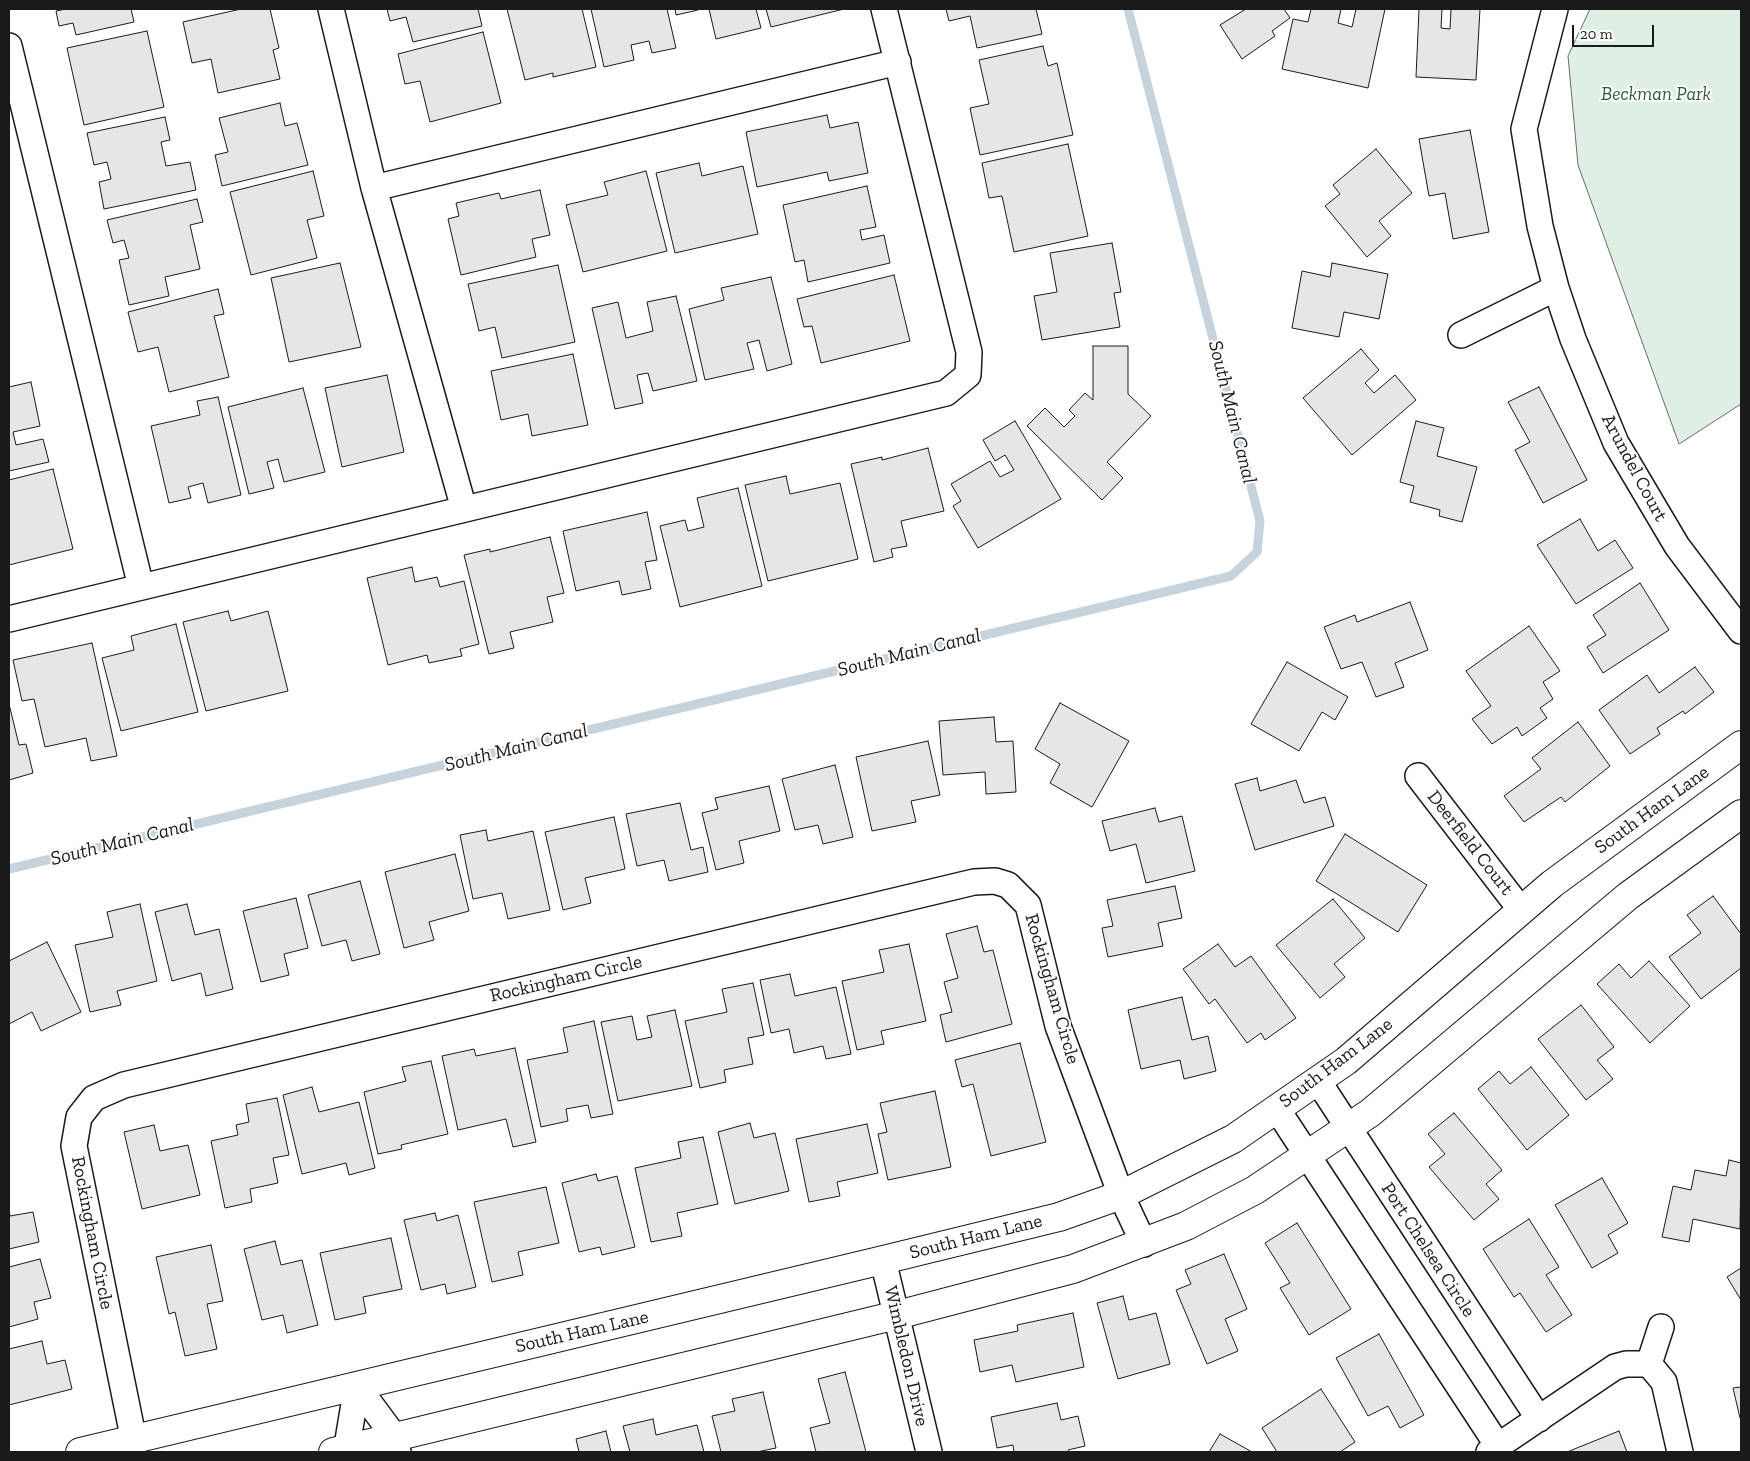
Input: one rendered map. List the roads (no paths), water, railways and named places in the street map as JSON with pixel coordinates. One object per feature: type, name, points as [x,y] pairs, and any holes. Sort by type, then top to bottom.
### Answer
[{"type":"main road","name":"South Ham Lane","points":[[80,1452],[134,1441],[883,1260],[1058,1216],[1122,1195],[1233,1139],[1346,1061],[1552,884],[1741,745]]},
{"type":"main road","points":[[342,1451],[396,1444],[1073,1269],[1144,1244],[1186,1226],[1255,1190],[1370,1113],[1628,896],[1741,814]]},
{"type":"street","points":[[331,9],[374,188],[464,509]]},
{"type":"street","points":[[9,619],[946,393],[968,375],[969,352],[884,9]]},
{"type":"street","name":"Arundel Court","points":[[1555,9],[1524,129],[1540,226],[1556,288],[1573,339],[1616,443],[1677,546],[1741,631]]},
{"type":"street","points":[[9,46],[141,587]]},
{"type":"street","points":[[374,188],[898,62]]},
{"type":"street","points":[[1461,335],[1556,288]]},
{"type":"street","name":"Deerfield Court","points":[[1418,776],[1521,910]]},
{"type":"street","name":"Rockingham Circle","points":[[134,1441],[74,1146],[79,1117],[94,1098],[124,1085],[964,884],[995,880],[1008,885],[1028,905],[1058,1026],[1122,1195],[1144,1244]]},
{"type":"street","name":"Port Chelsea Circle","points":[[1318,1081],[1539,1419]]},
{"type":"street","points":[[1277,1109],[1494,1449],[1615,1367],[1626,1364],[1648,1364],[1664,1382],[1680,1452]]},
{"type":"street","name":"Wimbledon Drive","points":[[883,1260],[928,1452]]},
{"type":"street","points":[[1648,1364],[1662,1327]]},
{"type":"street","points":[[356,1386],[396,1444]]},
{"type":"street","points":[[342,1451],[356,1386]]},
{"type":"waterway","name":"South Main Canal","points":[[9,869],[1231,576],[1257,552],[1260,521],[1128,9]]},
{"type":"park label","name":"Beckman Park","points":[[1656,95]]}]
